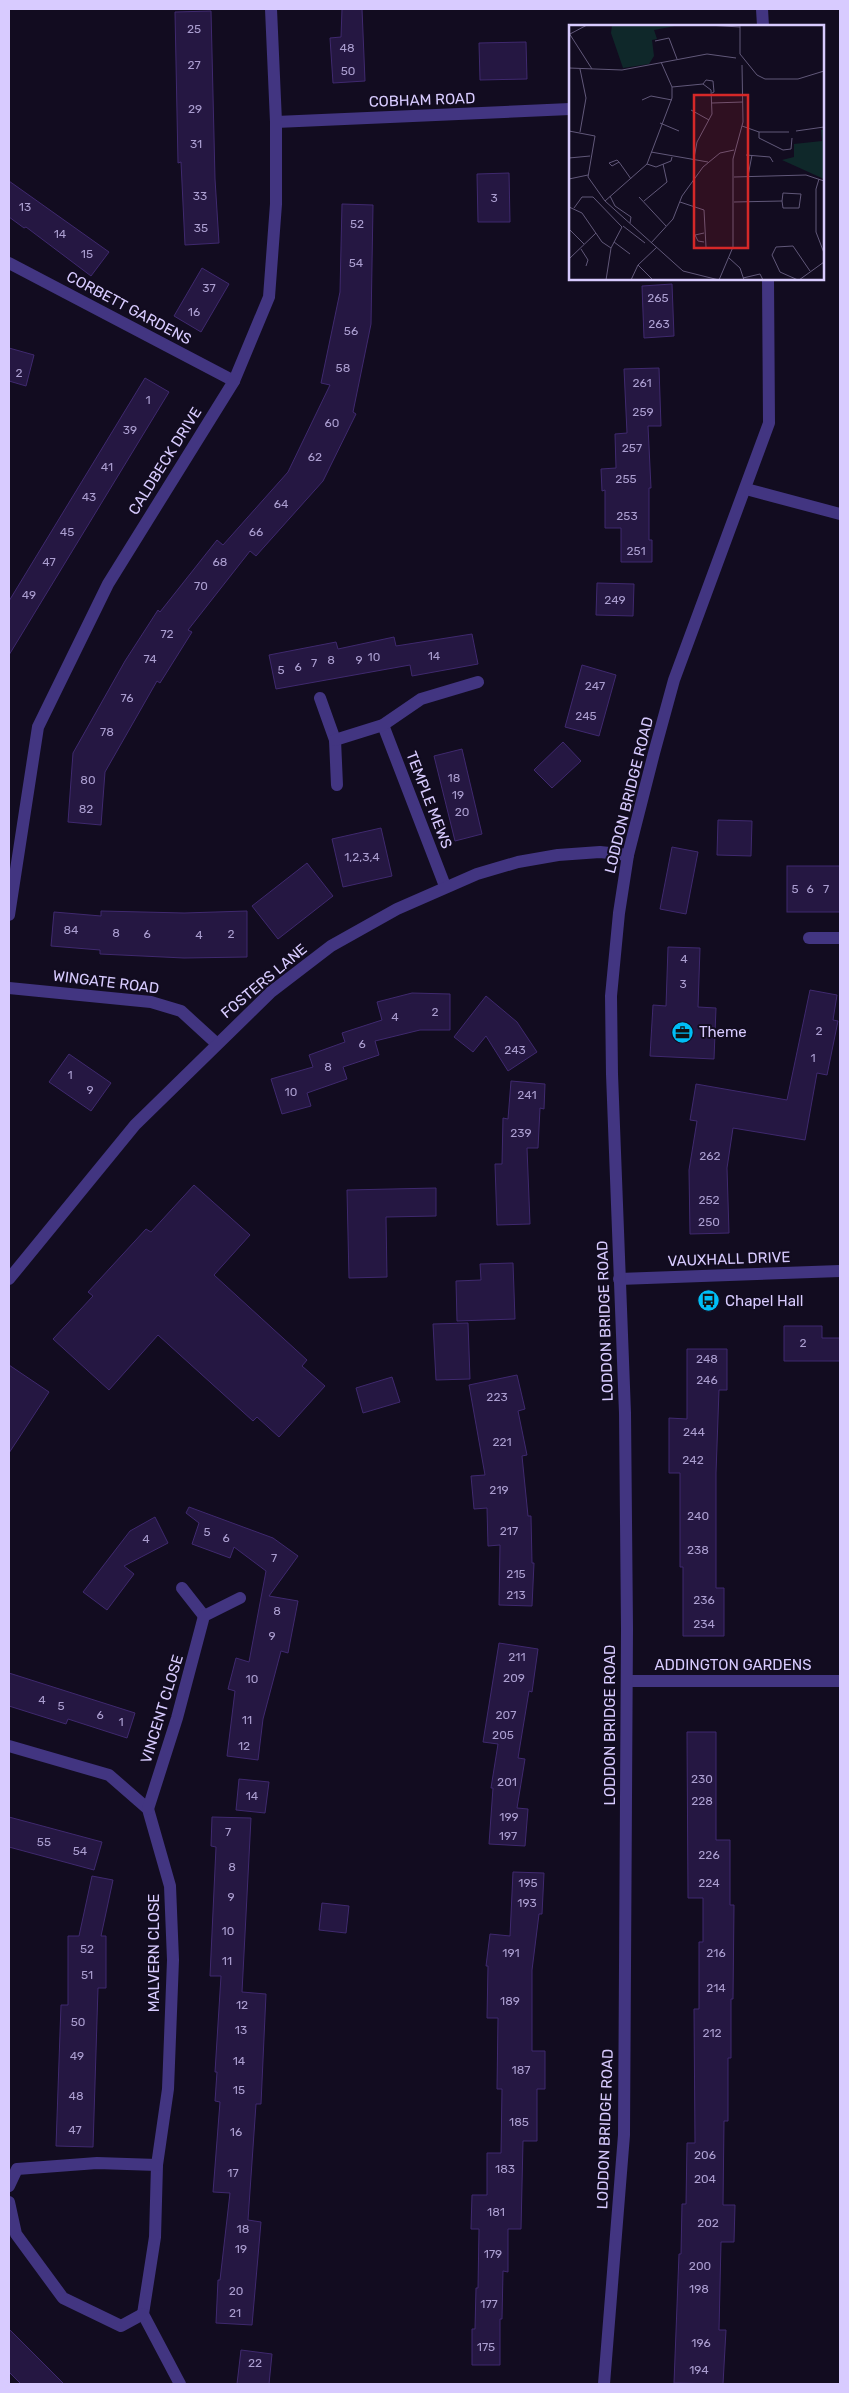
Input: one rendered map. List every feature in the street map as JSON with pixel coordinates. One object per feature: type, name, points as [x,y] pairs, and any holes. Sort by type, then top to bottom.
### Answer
[{"type":"street","name":"CALDBECK DRIVE","points":[[9,915],[38,727],[108,584],[234,381],[269,297],[276,204],[276,122],[271,9]]},
{"type":"street","points":[[762,9],[763,25]]},
{"type":"street","name":"COBHAM ROAD","points":[[276,122],[569,109]]},
{"type":"street","name":"CORBETT GARDENS","points":[[9,263],[234,381]]},
{"type":"street","name":"LODDON BRIDGE ROAD","points":[[604,2384],[624,2135],[627,1681],[624,1414],[611,996],[628,855],[674,680],[769,423],[768,280]]},
{"type":"street","points":[[746,489],[840,514]]},
{"type":"street","points":[[335,740],[383,725],[421,699],[478,682]]},
{"type":"street","points":[[320,698],[335,740],[338,785]]},
{"type":"street","name":"TEMPLE MEWS","points":[[383,725],[445,886]]},
{"type":"street","name":"FOSTERS LANE","points":[[9,1279],[135,1125],[216,1043],[270,992],[331,946],[397,908],[445,886],[518,862],[558,854],[600,852],[628,855]]},
{"type":"street","points":[[809,938],[840,938]]},
{"type":"street","name":"WINGATE ROAD","points":[[9,988],[151,1002],[181,1011],[216,1043]]},
{"type":"street","name":"VAUXHALL DRIVE","points":[[619,1279],[840,1271]]},
{"type":"street","points":[[182,1588],[204,1616],[240,1598]]},
{"type":"street","name":"VINCENT CLOSE","points":[[148,1810],[177,1718],[204,1616]]},
{"type":"street","name":"ADDINGTON GARDENS","points":[[627,1681],[840,1681]]},
{"type":"street","points":[[9,1746],[109,1775],[148,1810]]},
{"type":"street","name":"MALVERN CLOSE","points":[[143,2314],[155,2237],[157,2165],[168,2089],[173,1960],[170,1886],[148,1810]]},
{"type":"street","points":[[9,2186],[17,2169],[97,2164],[157,2165]]},
{"type":"street","points":[[9,2202],[16,2234],[63,2298],[121,2326],[143,2314],[180,2384]]},
{"type":"building","points":[[342,9],[362,9],[365,81],[333,83],[330,38],[341,37]]},
{"type":"building","points":[[211,11],[215,179],[219,243],[185,245],[181,162],[178,163],[175,12]]},
{"type":"building","points":[[526,42],[527,79],[480,80],[479,43]]},
{"type":"building","points":[[509,173],[510,222],[478,222],[477,174]]},
{"type":"building","points":[[9,181],[109,252],[91,276],[26,227],[24,228],[9,217]]},
{"type":"building","points":[[342,204],[373,205],[371,324],[353,412],[356,414],[323,481],[256,556],[250,551],[188,630],[192,632],[160,683],[157,681],[105,772],[101,825],[68,822],[73,753],[125,661],[158,610],[160,612],[217,540],[223,545],[288,472],[330,385],[321,383],[340,292]]},
{"type":"building","points":[[202,268],[229,284],[201,332],[174,316]]},
{"type":"building","points":[[672,284],[674,336],[644,338],[642,286]]},
{"type":"building","points":[[9,348],[34,355],[26,386],[9,381]]},
{"type":"building","points":[[659,368],[661,426],[648,426],[651,488],[649,488],[649,540],[652,540],[652,562],[621,562],[621,528],[605,528],[605,490],[602,491],[601,469],[616,468],[615,434],[627,433],[624,369]]},
{"type":"building","points":[[145,378],[169,392],[9,655],[9,601]]},
{"type":"building","points":[[597,583],[634,584],[633,616],[596,615]]},
{"type":"building","points":[[472,634],[478,664],[412,676],[410,665],[276,689],[269,655],[336,642],[338,649],[394,637],[396,646]]},
{"type":"building","points":[[582,665],[616,675],[599,736],[565,727]]},
{"type":"building","points":[[563,742],[581,761],[552,788],[534,770]]},
{"type":"building","points":[[462,749],[482,834],[455,841],[434,756]]},
{"type":"building","points":[[718,820],[752,821],[751,856],[717,855]]},
{"type":"building","points":[[381,828],[392,876],[343,887],[332,839]]},
{"type":"building","points":[[672,847],[698,852],[686,914],[660,909]]},
{"type":"building","points":[[307,863],[333,896],[278,939],[252,906]]},
{"type":"building","points":[[787,866],[840,866],[840,912],[787,912]]},
{"type":"building","points":[[101,911],[184,913],[247,911],[247,957],[184,958],[100,954],[100,950],[51,946],[54,912],[101,916]]},
{"type":"building","name":"Theme","points":[[668,947],[700,948],[698,1007],[716,1008],[714,1059],[650,1056],[653,1005],[666,1006]]},
{"type":"building","points":[[810,990],[837,995],[833,1020],[838,1021],[827,1075],[817,1073],[805,1140],[733,1128],[727,1168],[729,1233],[690,1234],[689,1170],[697,1121],[690,1120],[696,1084],[787,1100]]},
{"type":"building","points":[[412,993],[450,994],[450,1030],[420,1030],[375,1041],[379,1055],[343,1067],[347,1079],[307,1093],[311,1106],[282,1114],[271,1079],[313,1067],[309,1055],[345,1042],[342,1033],[382,1020],[377,1002]]},
{"type":"building","points":[[486,996],[517,1022],[537,1052],[508,1071],[486,1036],[473,1052],[454,1037]]},
{"type":"building","points":[[69,1054],[111,1083],[91,1111],[49,1082]]},
{"type":"building","points":[[511,1081],[545,1084],[544,1109],[540,1108],[538,1148],[527,1148],[530,1224],[497,1225],[495,1164],[502,1164],[503,1118],[508,1119]]},
{"type":"building","points":[[194,1185],[250,1235],[214,1275],[307,1360],[302,1366],[325,1386],[279,1437],[257,1417],[253,1421],[158,1335],[109,1390],[53,1339],[93,1296],[88,1292],[146,1229],[151,1232]]},
{"type":"building","points":[[436,1188],[436,1216],[386,1217],[387,1277],[349,1278],[347,1190]]},
{"type":"building","points":[[513,1263],[515,1319],[457,1321],[456,1281],[481,1280],[480,1264]]},
{"type":"building","points":[[468,1323],[470,1379],[436,1380],[433,1324]]},
{"type":"building","points":[[784,1326],[822,1326],[822,1338],[840,1338],[840,1361],[784,1361]]},
{"type":"building","points":[[687,1349],[727,1349],[727,1390],[719,1390],[716,1473],[716,1588],[724,1588],[724,1636],[683,1636],[683,1567],[680,1567],[680,1473],[669,1473],[669,1418],[687,1419]]},
{"type":"building","points":[[9,1365],[49,1392],[9,1453]]},
{"type":"building","points":[[517,1375],[525,1409],[518,1411],[527,1455],[522,1456],[528,1516],[531,1516],[532,1563],[534,1563],[532,1606],[499,1605],[500,1545],[488,1546],[487,1508],[474,1509],[471,1476],[485,1475],[469,1385]]},
{"type":"building","points":[[392,1377],[400,1402],[363,1413],[356,1388]]},
{"type":"building","points":[[189,1507],[273,1538],[298,1556],[269,1596],[298,1601],[288,1653],[281,1651],[263,1719],[258,1760],[227,1756],[235,1691],[228,1689],[236,1658],[249,1662],[266,1571],[234,1547],[230,1558],[192,1544],[199,1523],[186,1513]]},
{"type":"building","points":[[155,1517],[168,1543],[124,1566],[134,1574],[107,1610],[83,1592],[130,1531]]},
{"type":"building","points":[[499,1643],[538,1649],[532,1692],[529,1691],[518,1758],[525,1759],[517,1808],[528,1809],[525,1846],[489,1844],[493,1788],[491,1788],[498,1744],[483,1742]]},
{"type":"building","points":[[9,1673],[135,1713],[127,1738],[68,1719],[66,1724],[9,1706]]},
{"type":"building","points":[[687,1732],[716,1732],[716,1840],[730,1840],[730,1905],[734,1905],[731,2058],[728,2058],[728,2121],[724,2121],[723,2205],[735,2205],[734,2242],[721,2242],[719,2330],[726,2330],[723,2384],[674,2383],[682,2204],[686,2204],[687,2143],[695,2143],[694,2009],[699,2009],[699,1942],[703,1942],[703,1898],[688,1898]]},
{"type":"building","points":[[239,1779],[269,1782],[265,1813],[236,1810]]},
{"type":"building","points":[[9,1817],[102,1842],[94,1870],[9,1847]]},
{"type":"building","points":[[212,1817],[251,1818],[242,1992],[266,1994],[261,2104],[256,2104],[248,2220],[261,2222],[252,2325],[216,2323],[218,2280],[220,2280],[230,2193],[213,2192],[220,2102],[215,2101],[217,2072],[215,2072],[221,1976],[210,1976],[216,1847],[211,1846]]},
{"type":"building","points":[[513,1872],[544,1873],[542,1914],[539,1914],[532,1970],[532,2051],[545,2051],[545,2089],[537,2089],[537,2141],[523,2141],[521,2229],[508,2229],[508,2272],[503,2271],[502,2319],[500,2319],[500,2365],[472,2365],[472,2329],[475,2329],[476,2288],[478,2288],[479,2229],[471,2229],[472,2195],[487,2195],[487,2153],[501,2153],[502,2089],[497,2089],[498,2018],[487,2018],[488,1966],[486,1966],[490,1934],[510,1936]]},
{"type":"building","points":[[92,1876],[113,1880],[101,1936],[106,1936],[106,1988],[98,1988],[93,2147],[56,2146],[61,2005],[68,2005],[68,1936],[79,1936]]},
{"type":"building","points":[[322,1903],[349,1906],[346,1933],[319,1930]]},
{"type":"building","points":[[9,2329],[64,2384],[21,2384],[9,2372]]},
{"type":"building","points":[[241,2350],[272,2354],[269,2384],[237,2384]]},
{"type":"place","name":"Theme","points":[[683,1032]]},
{"type":"place","name":"Chapel Hall","points":[[709,1301]]}]
